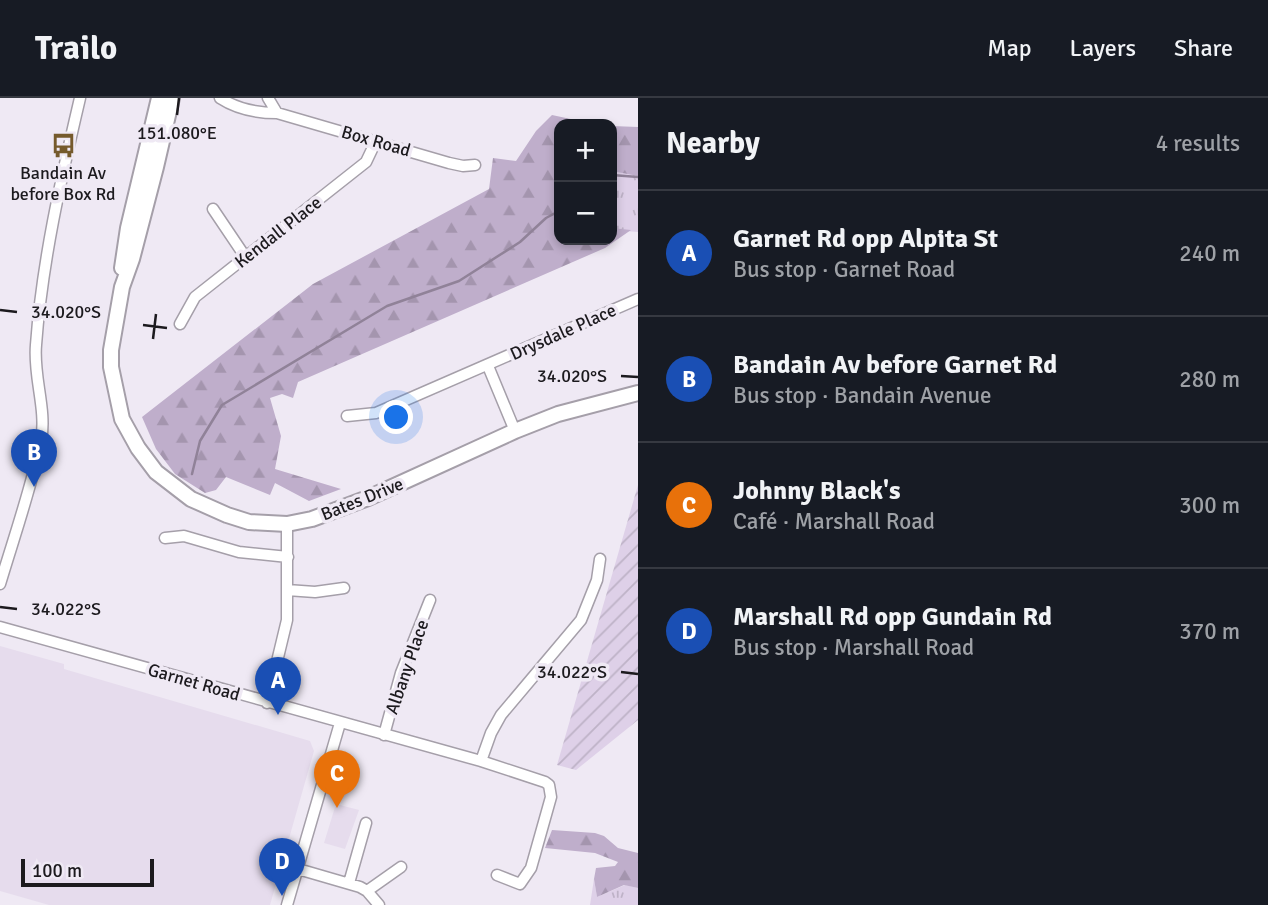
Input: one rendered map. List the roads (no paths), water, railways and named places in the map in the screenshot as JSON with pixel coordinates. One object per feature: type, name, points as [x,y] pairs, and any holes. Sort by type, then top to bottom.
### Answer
[{"type":"main road","name":"Bates Drive","points":[[122,287],[122,258],[159,98]]},
{"type":"main road","name":"Bates Drive","points":[[172,98],[132,259],[122,287],[111,350],[113,384],[122,419],[145,458],[170,485],[204,506],[249,522],[288,524],[332,513],[558,414],[638,393]]},
{"type":"street","points":[[0,584],[41,439],[35,361],[36,337],[52,226],[80,98]]},
{"type":"street","name":"Box Road","points":[[220,98],[229,104],[257,112],[277,113],[449,163],[463,166],[475,164]]},
{"type":"street","points":[[268,98],[277,113]]},
{"type":"street","name":"Kendall Place","points":[[180,324],[195,297],[366,162],[376,141]]},
{"type":"street","points":[[213,209],[246,258]]},
{"type":"street","name":"Drysdale Place","points":[[347,416],[376,413],[638,299]]},
{"type":"street","name":"Drysdale Place","points":[[488,366],[515,431]]},
{"type":"street","points":[[267,703],[286,626],[288,524]]},
{"type":"street","points":[[165,538],[184,536],[239,552],[288,557]]},
{"type":"street","points":[[481,761],[501,715],[581,620],[597,580],[600,559]]},
{"type":"street","points":[[287,590],[315,592],[344,588]]},
{"type":"street","name":"Albany Place","points":[[384,735],[401,673],[430,600]]},
{"type":"street","name":"Garnet Road","points":[[0,627],[540,779],[549,785],[550,802],[531,868],[520,884],[497,876]]},
{"type":"street","points":[[287,905],[340,723]]},
{"type":"street","points":[[349,883],[366,823]]},
{"type":"street","points":[[367,891],[401,867]]},
{"type":"street","points":[[298,869],[349,883],[367,891],[379,905]]},
{"type":"waterway","points":[[617,175],[638,177]]},
{"type":"waterway","points":[[192,474],[200,441],[222,405],[387,306],[459,281],[520,242],[554,214]]},
{"type":"place","name":"Bandain Av before Box Rd","points":[[63,146]]},
{"type":"place","name":"Bandain Av before Garnet Rd","points":[[34,487]]},
{"type":"place","name":"Garnet Rd opp Alpita St","points":[[278,715]]},
{"type":"place","name":"Johnny Black's","points":[[337,808]]},
{"type":"place","name":"Marshall Rd opp Gundain Rd","points":[[282,896]]}]
